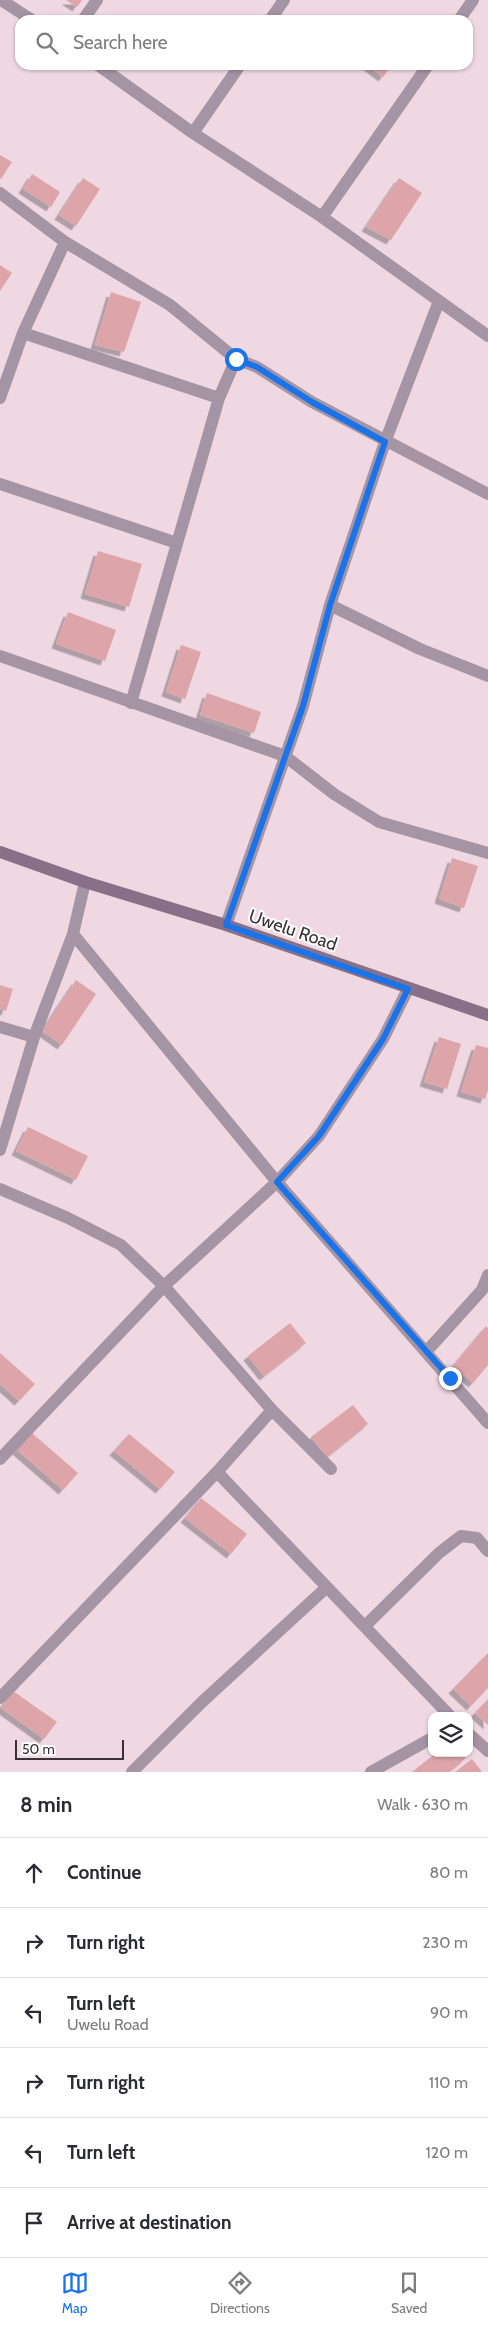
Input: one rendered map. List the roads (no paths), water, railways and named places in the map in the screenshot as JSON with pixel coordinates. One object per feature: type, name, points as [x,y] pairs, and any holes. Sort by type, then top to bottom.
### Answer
[{"type":"street","points":[[1,0],[24,15]]},
{"type":"street","points":[[86,15],[97,0]]},
{"type":"street","points":[[274,15],[284,0]]},
{"type":"street","points":[[463,15],[473,0]]},
{"type":"street","points":[[105,70],[193,133],[322,218],[488,336]]},
{"type":"street","points":[[193,133],[237,70]]},
{"type":"street","points":[[322,218],[425,70]]},
{"type":"street","points":[[0,193],[65,242],[170,305],[236,359],[257,367],[312,402],[385,442],[488,494]]},
{"type":"street","points":[[0,398],[24,333],[65,242]]},
{"type":"street","points":[[226,925],[303,706],[330,605],[385,442],[439,301]]},
{"type":"street","points":[[24,333],[219,398]]},
{"type":"street","points":[[131,703],[219,398],[236,359]]},
{"type":"street","points":[[0,484],[177,543]]},
{"type":"street","points":[[330,605],[420,650],[488,676]]},
{"type":"street","points":[[0,656],[285,756],[334,794],[379,822],[488,853]]},
{"type":"street","name":"Uwelu Road","points":[[0,852],[85,882],[226,925],[488,1015]]},
{"type":"street","points":[[0,1150],[34,1038],[73,934],[85,882]]},
{"type":"street","points":[[73,934],[277,1182],[488,1423]]},
{"type":"street","points":[[0,1459],[164,1286],[277,1182],[319,1136],[383,1039],[408,989]]},
{"type":"street","points":[[0,1027],[34,1038]]},
{"type":"street","points":[[0,1189],[68,1218],[121,1245],[164,1286],[272,1410],[331,1470]]},
{"type":"street","points":[[426,1352],[482,1290],[488,1275]]},
{"type":"street","points":[[0,1698],[216,1472],[272,1410]]},
{"type":"street","points":[[216,1472],[446,1712]]},
{"type":"street","points":[[365,1626],[440,1553],[461,1536],[477,1538],[488,1551]]},
{"type":"street","points":[[132,1772],[202,1702],[328,1587]]},
{"type":"street","points":[[473,1737],[486,1745]]},
{"type":"street","points":[[371,1772],[428,1740]]}]
